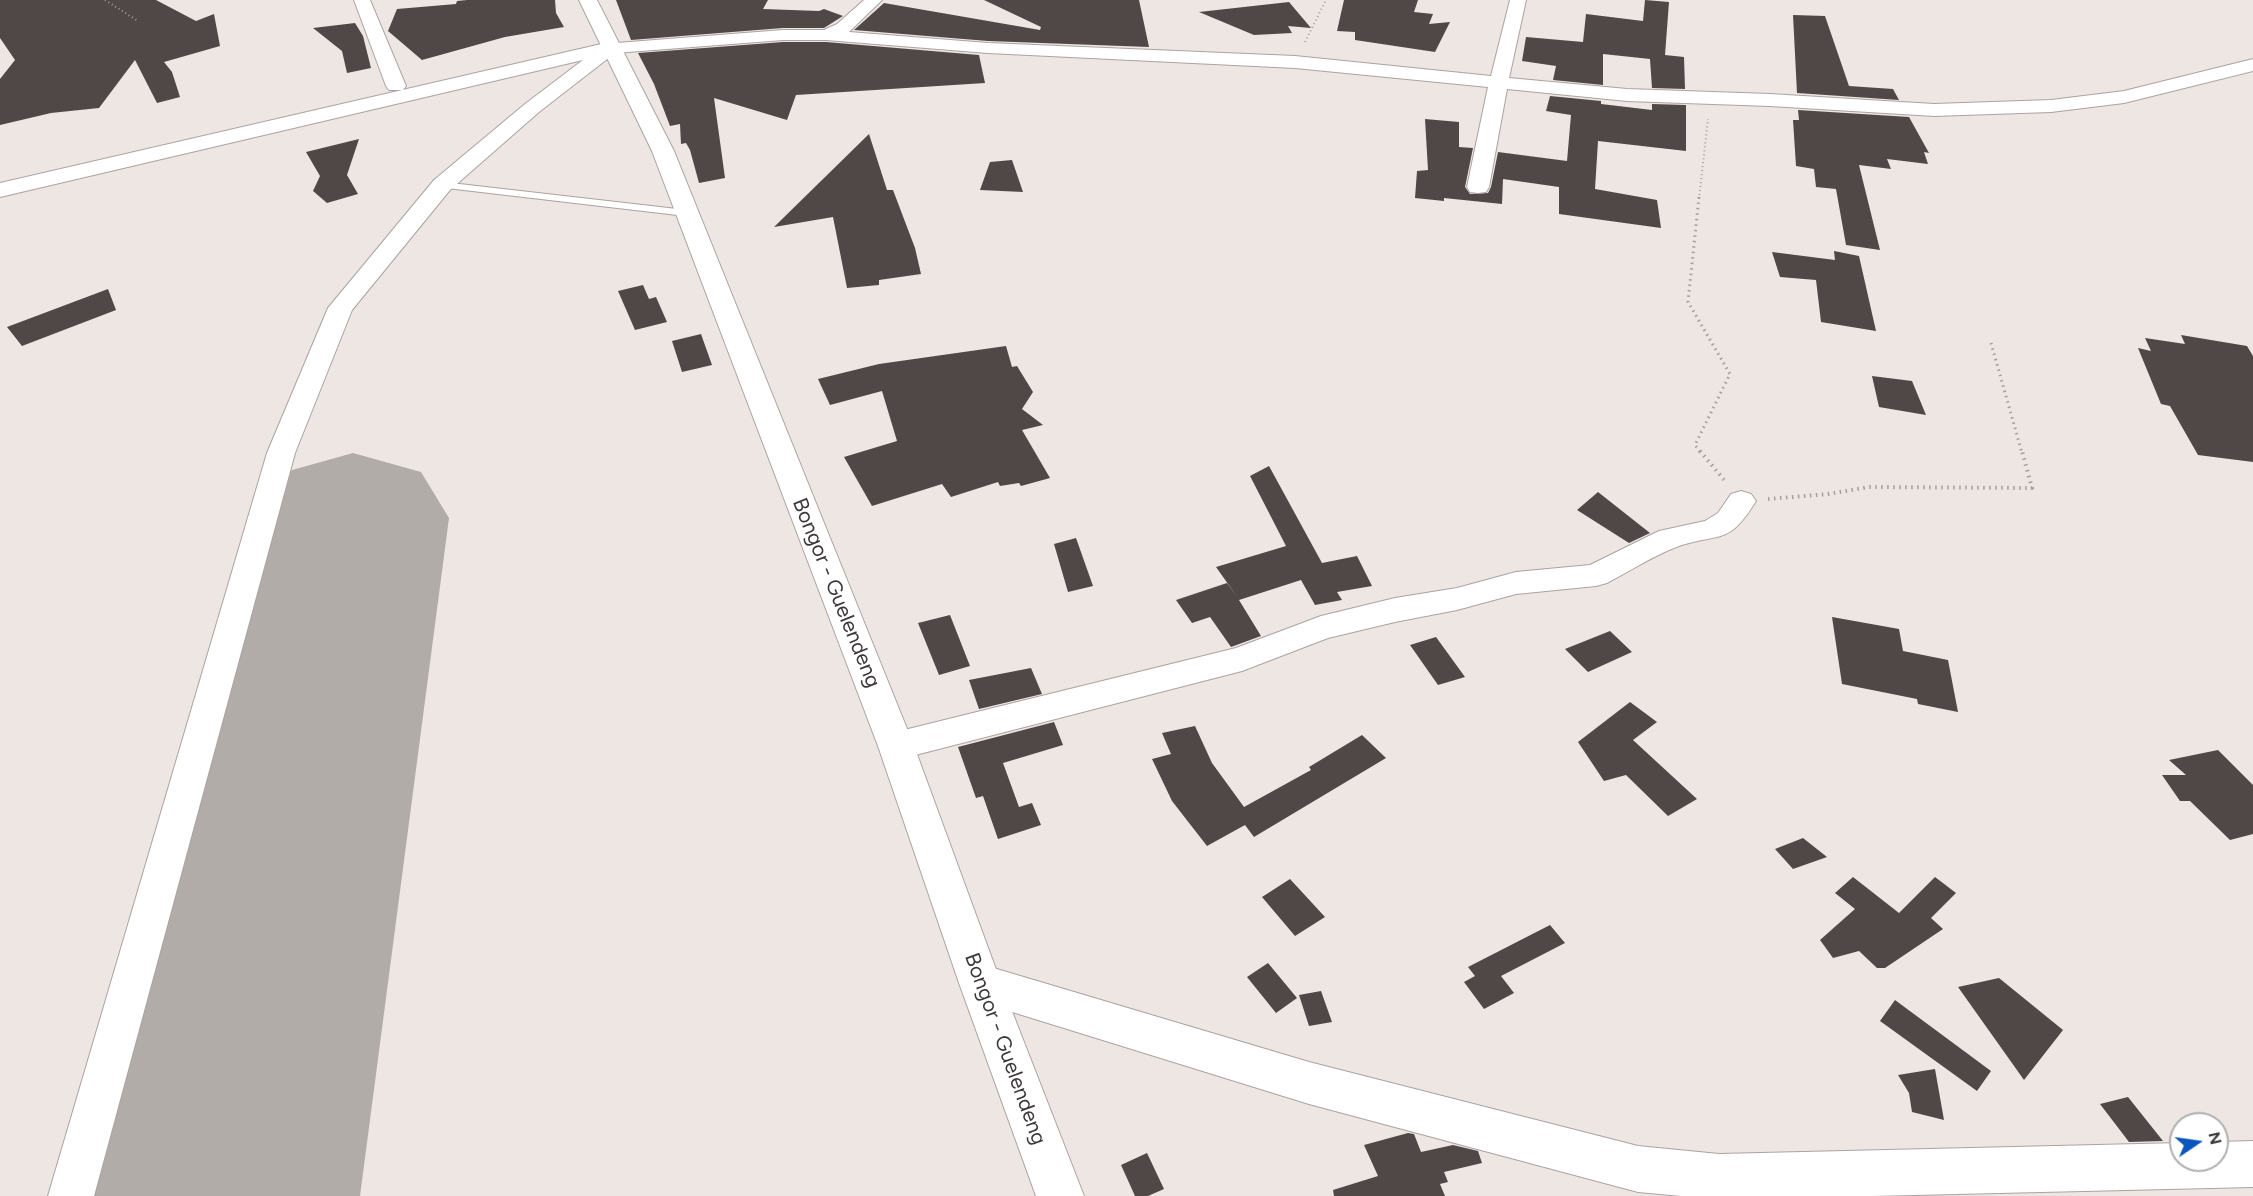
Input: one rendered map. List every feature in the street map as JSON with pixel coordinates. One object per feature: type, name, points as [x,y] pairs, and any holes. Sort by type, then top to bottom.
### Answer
[{"type":"main road","name":"Bongor - Guelendeng","points":[[588,0],[663,151],[896,746],[980,983],[1060,1196]]},
{"type":"main road","points":[[0,178],[396,86],[608,43]]},
{"type":"main road","points":[[0,190],[608,43]]},
{"type":"street","points":[[362,0],[396,86]]},
{"type":"street","points":[[826,35],[843,28],[874,0]]},
{"type":"street","points":[[1479,186],[1498,82],[1518,0]]},
{"type":"street","points":[[71,1196],[281,453],[340,308],[442,185],[608,43],[826,35],[988,48],[1295,62],[1627,95],[1710,97],[1922,110],[2051,106],[2146,93],[2253,65]]},
{"type":"street","points":[[896,746],[1242,659],[1321,628],[1395,610],[1457,599],[1516,583],[1596,575],[1670,538],[1713,530],[1728,520],[1741,501]]},
{"type":"street","points":[[980,983],[1309,1083],[1638,1169],[1719,1177],[2253,1164]]},
{"type":"lane","points":[[442,185],[686,213]]},
{"type":"path","points":[[105,0],[138,21]]},
{"type":"path","points":[[1295,62],[1326,0]]},
{"type":"path","points":[[1710,97],[1688,302],[1730,374],[1695,445],[1741,501],[1828,494],[1869,487],[2032,488],[1991,343]]},
{"type":"building","points":[[0,0],[156,0],[196,21],[214,14],[220,46],[164,62],[172,72],[180,97],[157,103],[135,60],[99,108],[51,113],[0,125],[0,79],[15,60],[0,38]]},
{"type":"building","points":[[555,0],[556,13],[564,27],[505,37],[422,60],[388,31],[397,9],[456,4],[457,1]]},
{"type":"building","points":[[616,0],[768,0],[763,9],[819,11],[824,9],[843,16],[824,28],[783,28],[631,40]]},
{"type":"building","points":[[984,0],[1139,0],[1149,47],[988,41],[854,30],[884,3],[1040,30],[1041,27]]},
{"type":"building","points":[[1344,0],[1418,0],[1414,12],[1433,14],[1429,24],[1450,22],[1435,52],[1355,40],[1355,32],[1337,31]]},
{"type":"building","points":[[1645,0],[1669,2],[1665,55],[1684,57],[1685,89],[1652,88],[1650,59],[1603,54],[1603,85],[1553,80],[1556,66],[1522,61],[1526,37],[1583,42],[1586,14],[1643,21]]},
{"type":"building","points":[[1289,2],[1311,28],[1288,26],[1292,33],[1254,35],[1199,12]]},
{"type":"building","points":[[1793,15],[1825,16],[1849,86],[1893,89],[1899,100],[1797,93]]},
{"type":"building","points":[[355,23],[363,36],[371,68],[347,73],[342,51],[313,28]]},
{"type":"building","points":[[783,42],[826,42],[979,55],[985,83],[796,95],[787,120],[714,98],[725,178],[699,183],[690,150],[686,143],[681,144],[680,124],[670,126],[654,84],[638,53]]},
{"type":"building","points":[[1550,96],[1601,101],[1601,104],[1652,110],[1652,104],[1686,105],[1686,151],[1598,141],[1595,189],[1657,200],[1661,228],[1559,214],[1559,187],[1503,179],[1502,204],[1444,198],[1444,201],[1415,198],[1417,171],[1428,170],[1425,119],[1459,122],[1459,147],[1473,148],[1465,187],[1470,194],[1488,193],[1498,152],[1567,161],[1571,115],[1546,111]]},
{"type":"building","points":[[1798,110],[1909,117],[1929,153],[1924,152],[1928,164],[1887,159],[1891,169],[1859,165],[1880,250],[1846,245],[1836,189],[1816,187],[1814,169],[1796,166],[1793,120],[1799,120]]},
{"type":"building","points":[[869,134],[887,190],[893,190],[915,248],[921,274],[879,280],[879,285],[847,288],[833,217],[774,227]]},
{"type":"building","points":[[359,139],[347,175],[358,194],[327,203],[313,191],[320,176],[306,152]]},
{"type":"building","points":[[1012,160],[1023,192],[980,190],[990,162]]},
{"type":"building","points":[[1834,251],[1859,256],[1876,331],[1821,322],[1816,280],[1780,277],[1772,252],[1835,260]]},
{"type":"building","points":[[643,285],[649,299],[656,297],[667,322],[635,330],[618,291]]},
{"type":"building","points":[[108,289],[116,310],[22,346],[7,327]]},
{"type":"building","points":[[701,334],[712,365],[682,372],[672,341]]},
{"type":"building","points":[[2181,335],[2247,346],[2253,356],[2253,462],[2198,455],[2170,406],[2161,404],[2138,348],[2151,351],[2145,338],[2185,344]]},
{"type":"building","points":[[1006,346],[1012,367],[1017,366],[1033,392],[1022,409],[1043,425],[1022,430],[1050,478],[1021,486],[1019,483],[1000,486],[998,482],[951,497],[942,484],[872,506],[844,457],[897,441],[882,391],[830,405],[818,379],[879,364]]},
{"type":"building","points":[[1872,376],[1912,381],[1926,415],[1879,407]]},
{"type":"building","points":[[1269,466],[1322,563],[1357,556],[1372,586],[1337,592],[1342,600],[1315,605],[1301,580],[1239,600],[1261,636],[1231,647],[1210,617],[1192,623],[1176,600],[1227,583],[1238,598],[1216,567],[1286,546],[1250,476]]},
{"type":"building","points":[[1598,492],[1650,533],[1629,543],[1577,510]]},
{"type":"building","points":[[1076,538],[1093,586],[1068,592],[1054,544]]},
{"type":"building","points":[[950,615],[970,666],[939,675],[918,623]]},
{"type":"building","points":[[1832,617],[1899,629],[1903,651],[1948,660],[1958,712],[1918,704],[1917,699],[1842,684]]},
{"type":"building","points":[[1610,631],[1632,652],[1588,672],[1565,649]]},
{"type":"building","points":[[1436,637],[1465,677],[1438,685],[1410,645]]},
{"type":"building","points":[[1031,668],[1042,694],[979,709],[969,680]]},
{"type":"building","points":[[1630,702],[1657,722],[1633,740],[1697,799],[1668,816],[1626,775],[1604,781],[1578,742]]},
{"type":"building","points":[[1054,722],[1063,745],[1003,763],[1019,807],[1032,803],[1041,825],[998,839],[983,796],[976,798],[958,747]]},
{"type":"building","points":[[1195,726],[1212,763],[1244,807],[1311,770],[1309,767],[1362,735],[1386,758],[1254,837],[1245,825],[1207,846],[1172,801],[1152,759],[1171,754],[1162,733]]},
{"type":"building","points":[[2218,750],[2253,785],[2253,834],[2230,840],[2190,801],[2180,801],[2162,775],[2186,775],[2169,760]]},
{"type":"building","points":[[1803,838],[1827,857],[1793,869],[1775,849]]},
{"type":"building","points":[[1853,877],[1899,913],[1935,877],[1956,893],[1931,918],[1943,929],[1885,968],[1877,968],[1859,951],[1833,958],[1820,940],[1855,909],[1835,893]]},
{"type":"building","points":[[1290,879],[1325,917],[1295,936],[1262,897]]},
{"type":"building","points":[[1550,925],[1565,943],[1501,976],[1514,993],[1484,1009],[1464,982],[1475,976],[1468,967]]},
{"type":"building","points":[[1268,963],[1297,998],[1276,1013],[1247,977]]},
{"type":"building","points":[[1999,978],[2063,1030],[2024,1080],[1958,987]]},
{"type":"building","points":[[1321,991],[1332,1022],[1309,1026],[1299,995]]},
{"type":"building","points":[[1895,1000],[1991,1071],[1977,1091],[1880,1021]]},
{"type":"building","points":[[1935,1069],[1944,1120],[1912,1112],[1909,1093],[1898,1075]]},
{"type":"building","points":[[2128,1097],[2163,1141],[2129,1142],[2100,1104]]},
{"type":"building","points":[[1408,1133],[1414,1134],[1421,1152],[1453,1145],[1478,1151],[1482,1163],[1444,1172],[1448,1182],[1440,1184],[1445,1196],[1334,1196],[1333,1190],[1378,1176],[1364,1145]]},
{"type":"building","points":[[1147,1153],[1164,1189],[1148,1196],[1135,1196],[1121,1165]]},
{"type":"runway","points":[[210,1196],[353,518]]}]
